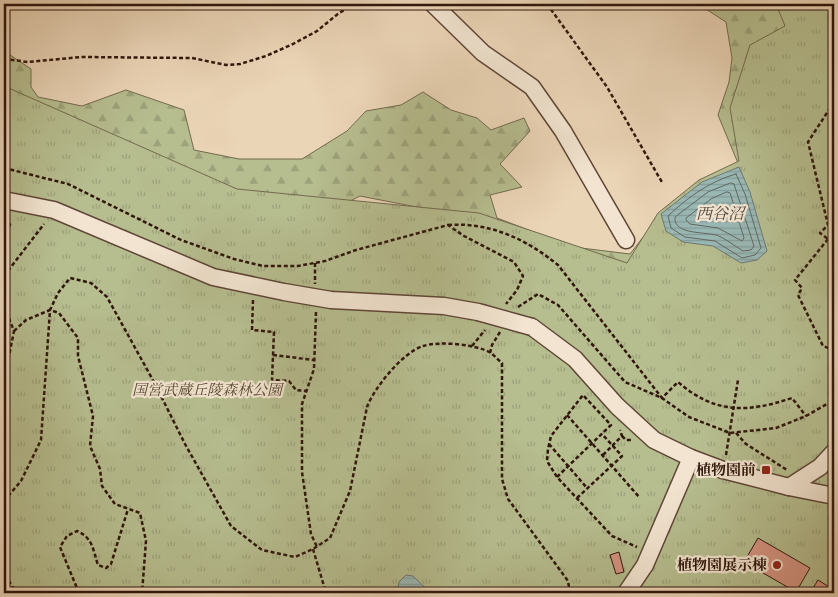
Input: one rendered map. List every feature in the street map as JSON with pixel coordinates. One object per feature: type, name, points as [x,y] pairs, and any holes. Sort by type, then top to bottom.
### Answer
[{"type":"street","points":[[433,4],[483,53],[532,87],[563,131],[626,240]]},
{"type":"street","points":[[4,200],[54,210],[213,277],[316,297],[444,306],[478,312],[532,327],[575,359],[617,406],[654,440],[691,458],[723,470],[795,483],[834,496]]},
{"type":"street","points":[[795,483],[827,465],[834,452]]},
{"type":"street","points":[[626,593],[645,564],[691,458]]},
{"type":"path","points":[[4,58],[28,62],[81,57],[192,58],[226,65],[240,64],[266,56],[317,31],[339,13],[355,4]]},
{"type":"path","points":[[547,4],[607,87],[663,184]]},
{"type":"path","points":[[834,102],[808,142],[828,225],[820,233],[834,242]]},
{"type":"path","points":[[4,168],[68,184],[182,240],[234,259],[264,266],[298,266],[315,263],[448,225],[467,224],[490,228],[538,249],[558,265],[662,398]]},
{"type":"path","points":[[4,276],[54,210]]},
{"type":"path","points":[[448,225],[464,236],[514,262],[522,276],[517,290],[506,304]]},
{"type":"path","points":[[828,239],[795,280],[802,288],[798,295],[823,346],[831,349],[834,347]]},
{"type":"path","points":[[315,263],[314,369],[302,404],[302,472],[311,534],[317,546]]},
{"type":"path","points":[[4,501],[21,482],[41,440],[50,310],[58,293],[70,278],[91,283],[107,297],[231,526],[262,550],[295,557],[313,549],[330,538],[350,491],[371,395],[400,361],[422,346],[452,343],[472,346],[490,353],[502,363],[502,479],[508,499],[568,581],[570,593]]},
{"type":"path","points":[[4,283],[4,291]]},
{"type":"path","points":[[254,286],[252,330],[274,332],[272,380],[289,381],[296,390],[306,391]]},
{"type":"path","points":[[515,310],[538,294],[558,305],[594,344],[625,382],[662,398],[690,417],[730,433],[776,428],[806,416],[834,400]]},
{"type":"path","points":[[4,306],[14,331],[4,381]]},
{"type":"path","points":[[14,331],[26,320],[50,310],[59,313],[78,338],[78,356],[94,416],[90,446],[100,469],[102,486],[115,504],[140,513],[146,541],[142,593]]},
{"type":"path","points":[[472,346],[489,325]]},
{"type":"path","points":[[490,353],[492,345],[501,331]]},
{"type":"path","points":[[273,355],[314,360]]},
{"type":"path","points":[[723,470],[738,380]]},
{"type":"path","points":[[662,398],[678,382],[692,395],[714,404],[747,410],[792,398],[806,416]]},
{"type":"path","points":[[557,477],[611,425],[583,395],[551,436],[547,462],[557,477],[612,536],[650,552]]},
{"type":"path","points":[[567,415],[640,498]]},
{"type":"path","points":[[603,455],[622,436],[620,426],[628,416]]},
{"type":"path","points":[[736,432],[746,444],[795,483]]},
{"type":"path","points":[[577,498],[622,456],[602,434]]},
{"type":"path","points":[[549,444],[588,488]]},
{"type":"path","points":[[79,593],[60,547],[67,536],[77,532],[85,534],[90,540],[98,565],[106,568],[111,564],[128,509]]},
{"type":"path","points":[[313,549],[326,593]]},
{"type":"path","points":[[4,576],[16,593]]},
{"type":"green space","points":[[698,4],[834,4],[834,287],[710,277],[680,271],[674,291],[681,322],[684,355],[658,372],[637,376],[594,320],[536,257],[458,215],[360,196],[314,219],[273,245],[224,245],[165,222],[139,204],[100,184],[4,157],[4,51],[31,69],[31,87],[38,97],[82,106],[126,90],[184,110],[194,150],[239,159],[302,159],[347,131],[366,111],[401,105],[423,92],[451,110],[477,118],[491,130],[524,118],[530,131],[500,164],[522,187],[490,195],[497,218],[573,247],[630,254],[661,214],[666,231],[683,242],[713,246],[741,263],[757,260],[767,250],[750,192],[718,115],[729,82],[732,58],[726,22]]},
{"type":"green space","name":"国営武蔵丘陵森林公園","points":[[776,4],[834,4],[834,593],[4,593],[4,86],[237,189],[479,213],[627,263],[658,213],[699,180],[739,161],[730,108],[750,45],[785,26]]},
{"type":"water","name":"西谷沼","points":[[739,167],[750,192],[767,251],[757,260],[741,263],[713,246],[683,242],[666,231],[661,214],[702,182]]},
{"type":"water","points":[[406,575],[413,576],[431,593],[397,593],[399,582]]},
{"type":"building","points":[[4,221],[11,224],[4,240]]},
{"type":"building","name":"植物園展示棟","points":[[758,538],[810,568],[796,592],[744,562]]},
{"type":"building","points":[[619,552],[624,572],[616,574],[610,555]]},
{"type":"building","points":[[818,580],[834,590],[834,593],[810,593]]},
{"type":"place","name":"植物園前","points":[[766,470]]},
{"type":"place","name":"植物園展示棟","points":[[777,565]]}]
